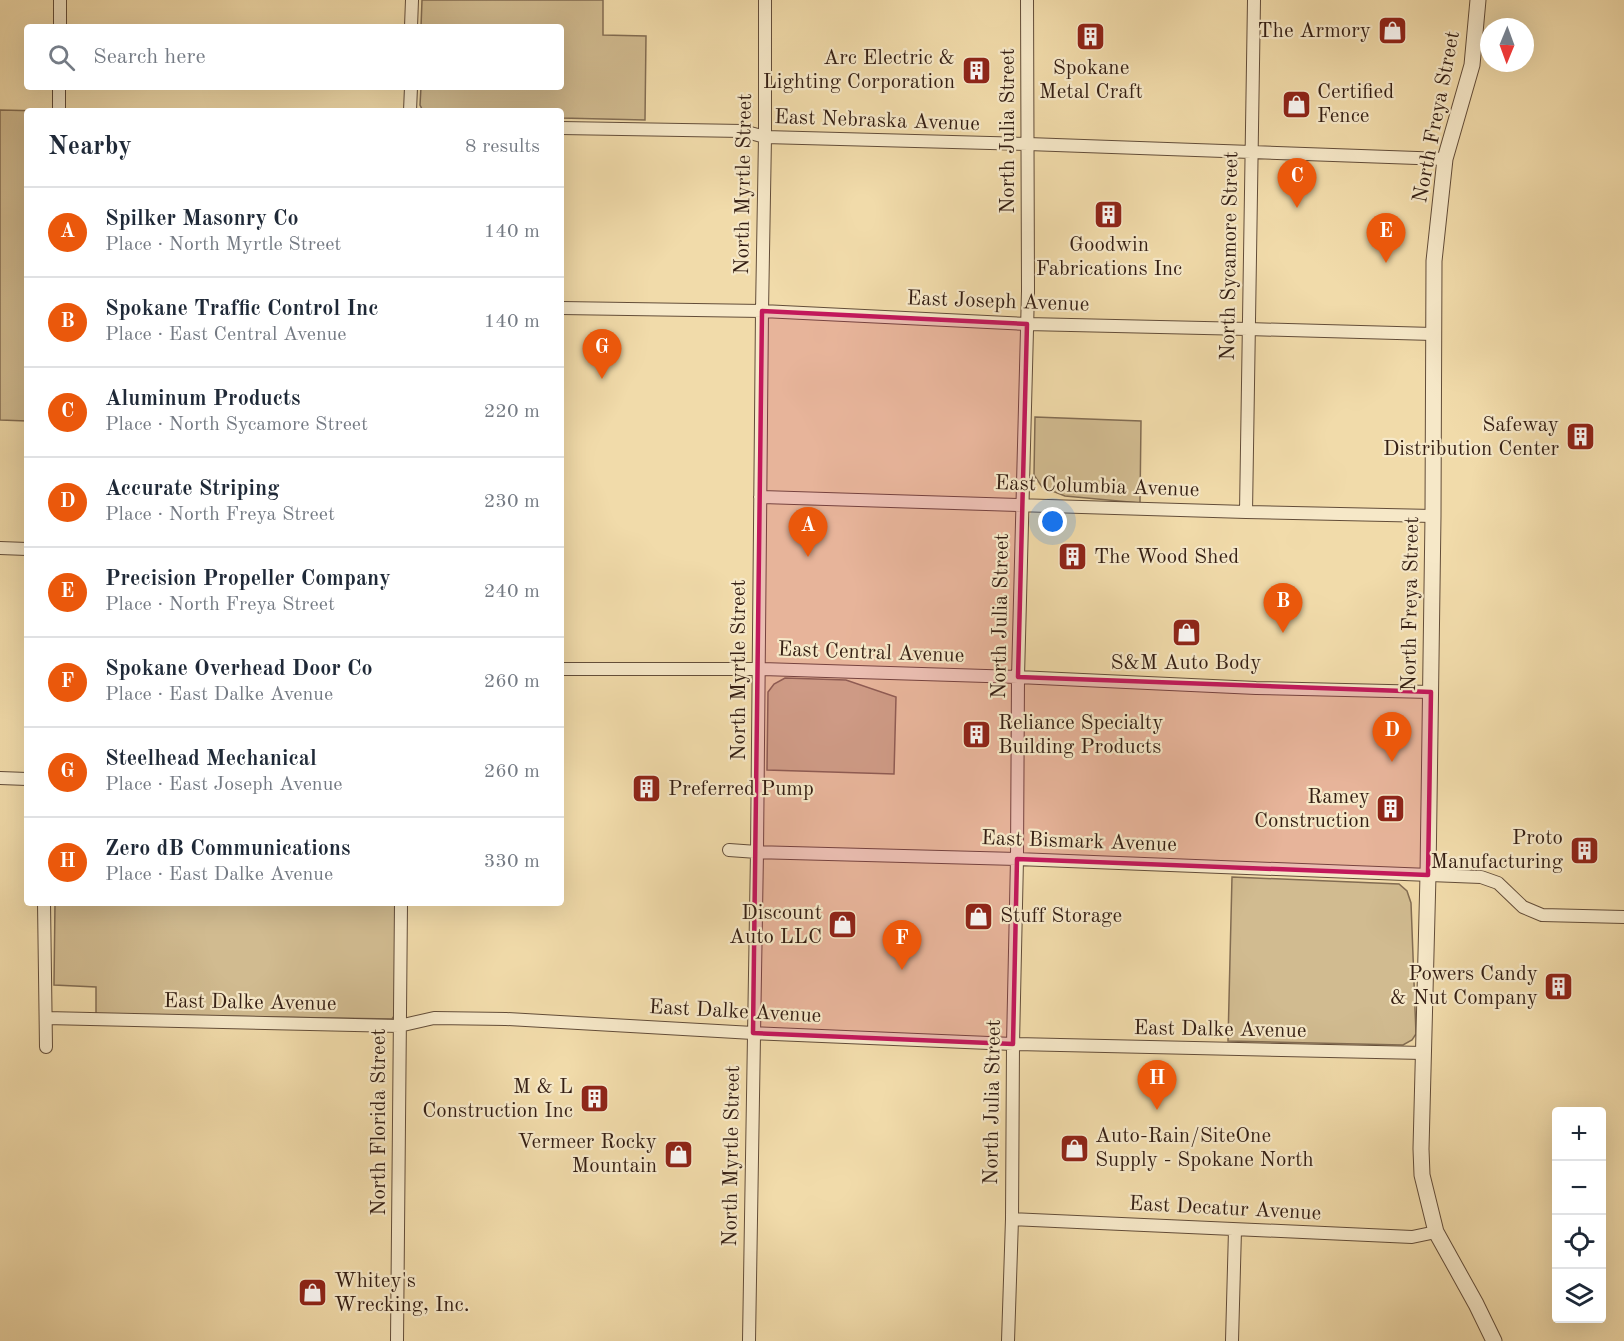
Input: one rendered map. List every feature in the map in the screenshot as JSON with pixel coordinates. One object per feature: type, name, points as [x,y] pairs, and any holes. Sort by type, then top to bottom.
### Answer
[{"type":"street","points":[[60,0],[60,24]]},
{"type":"street","points":[[411,24],[412,0]]},
{"type":"street","name":"North Myrtle Street","points":[[749,1341],[757,852],[765,0]]},
{"type":"street","name":"North Julia Street","points":[[1008,1341],[1012,1219],[1018,677],[1027,324],[1028,0]]},
{"type":"street","name":"North Sycamore Street","points":[[1246,512],[1254,0]]},
{"type":"street","name":"North Freya Street","points":[[1478,0],[1472,64],[1445,159],[1434,261],[1431,692],[1422,1175],[1436,1232],[1494,1341]]},
{"type":"street","points":[[59,108],[60,90]]},
{"type":"street","points":[[410,108],[411,90]]},
{"type":"street","name":"East Nebraska Avenue","points":[[564,128],[743,131],[765,137],[1445,159]]},
{"type":"street","name":"East Joseph Avenue","points":[[564,308],[762,311],[1027,324],[1434,334]]},
{"type":"street","name":"East Columbia Avenue","points":[[760,497],[1433,516]]},
{"type":"street","points":[[0,549],[24,549]]},
{"type":"street","name":"East Central Avenue","points":[[564,669],[759,669],[1018,677],[1256,688],[1431,692]]},
{"type":"street","points":[[0,778],[24,779]]},
{"type":"street","name":"East Bismark Avenue","points":[[729,850],[1017,858],[1481,877],[1498,883],[1523,906],[1542,915],[1624,917]]},
{"type":"street","points":[[44,906],[46,1047]]},
{"type":"street","name":"North Florida Street","points":[[397,1341],[401,906]]},
{"type":"street","name":"East Dalke Avenue","points":[[46,1018],[399,1026],[434,1018],[506,1019],[753,1033],[1013,1044],[1423,1053]]},
{"type":"street","name":"East Decatur Avenue","points":[[1012,1219],[1412,1237],[1436,1232]]},
{"type":"street","points":[[1232,1341],[1235,1230]]},
{"type":"highlighted area","points":[[762,311],[1027,324],[1018,677],[1431,692],[1428,875],[1017,859],[1013,1044],[753,1033]]},
{"type":"shaded area","points":[[422,0],[603,0],[603,35],[646,36],[645,120],[564,118],[564,108],[422,108],[421,90],[564,90],[564,24],[421,24]]},
{"type":"shaded area","points":[[0,110],[24,111],[24,421],[0,420]]},
{"type":"shaded area","points":[[1035,417],[1141,421],[1140,503],[1065,496],[1042,487],[1034,475]]},
{"type":"shaded area","points":[[785,678],[846,680],[896,697],[894,774],[767,770],[768,692],[774,684]]},
{"type":"shaded area","points":[[1232,877],[1399,884],[1407,891],[1411,903],[1416,1034],[1412,1040],[1403,1045],[1228,1041]]},
{"type":"shaded area","points":[[55,906],[397,906],[396,1013],[392,1019],[96,1014],[96,987],[54,985]]},
{"type":"place","name":"The Armory","points":[[1392,31]]},
{"type":"place","name":"Spokane Metal Craft","points":[[1091,37]]},
{"type":"place","name":"Arc Electric & Lighting Corporation","points":[[976,70]]},
{"type":"place","name":"Certified Fence","points":[[1296,104]]},
{"type":"place","name":"Aluminum Products","points":[[1297,208]]},
{"type":"place","name":"Goodwin Fabrications Inc","points":[[1109,214]]},
{"type":"place","name":"Precision Propeller Company","points":[[1386,263]]},
{"type":"place","name":"Steelhead Mechanical","points":[[602,379]]},
{"type":"place","name":"Safeway Distribution Center","points":[[1580,437]]},
{"type":"place","name":"Spilker Masonry Co","points":[[808,557]]},
{"type":"place","name":"The Wood Shed","points":[[1073,557]]},
{"type":"place","name":"S&M Auto Body","points":[[1186,632]]},
{"type":"place","name":"Spokane Traffic Control Inc","points":[[1283,633]]},
{"type":"place","name":"Reliance Specialty Building Products","points":[[977,735]]},
{"type":"place","name":"Accurate Striping","points":[[1392,762]]},
{"type":"place","name":"Preferred Pump","points":[[647,789]]},
{"type":"place","name":"Ramey Construction","points":[[1391,809]]},
{"type":"place","name":"Proto Manufacturing","points":[[1584,850]]},
{"type":"place","name":"Stuff Storage","points":[[979,916]]},
{"type":"place","name":"Discount Auto LLC","points":[[843,925]]},
{"type":"place","name":"Spokane Overhead Door Co","points":[[902,970]]},
{"type":"place","name":"Powers Candy & Nut Company","points":[[1559,986]]},
{"type":"place","name":"M & L Construction Inc","points":[[594,1099]]},
{"type":"place","name":"Zero dB Communications","points":[[1157,1110]]},
{"type":"place","name":"Auto-Rain/SiteOne Supply - Spokane North","points":[[1074,1148]]},
{"type":"place","name":"Vermeer Rocky Mountain","points":[[678,1154]]},
{"type":"place","name":"Whitey's Wrecking, Inc.","points":[[313,1293]]}]
